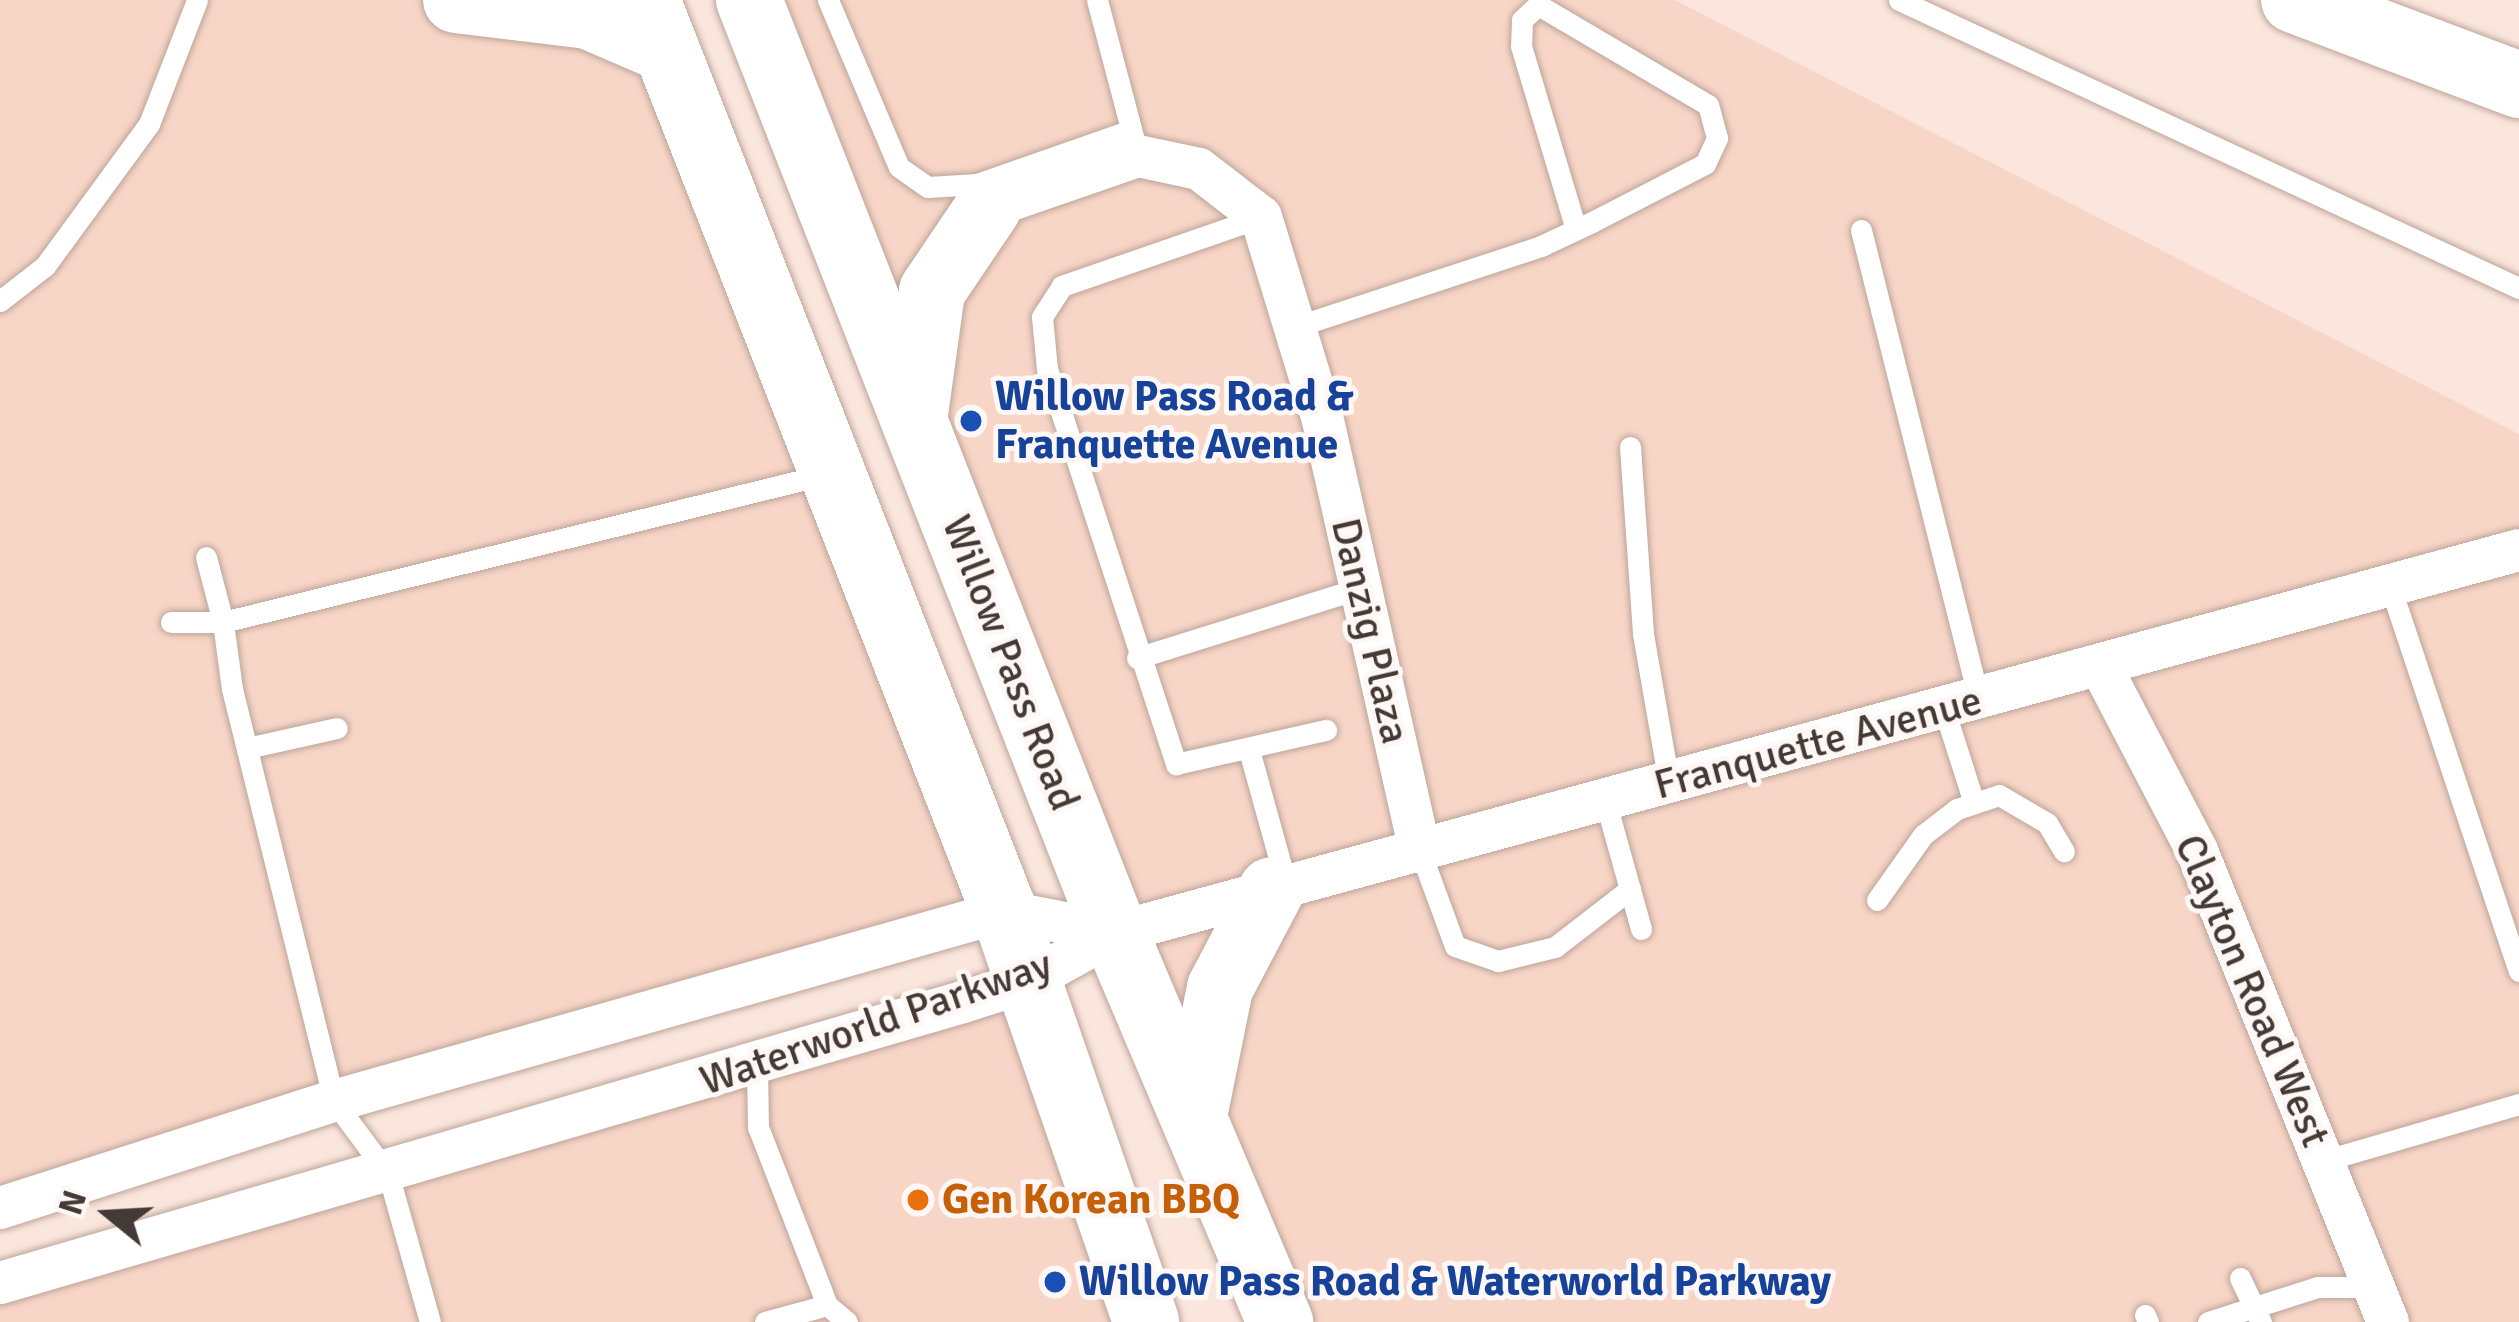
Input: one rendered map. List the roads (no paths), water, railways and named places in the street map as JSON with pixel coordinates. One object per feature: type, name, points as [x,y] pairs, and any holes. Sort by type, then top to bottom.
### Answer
[{"type":"main road","points":[[456,0],[656,25],[1004,910],[1146,1322]]},
{"type":"main road","name":"Willow Pass Road","points":[[749,0],[1115,934],[1280,1322]]},
{"type":"main road","points":[[2294,0],[2519,86]]},
{"type":"main road","points":[[914,418],[932,291],[988,208]]},
{"type":"main road","points":[[1194,1114],[1206,1029],[1279,889]]},
{"type":"street","points":[[988,208],[1134,143],[1199,169],[1262,217]]},
{"type":"street","name":"Danzig Plaza","points":[[1262,217],[1295,327],[1420,850]]},
{"type":"street","name":"Franquette Avenue","points":[[1115,934],[2519,550]]},
{"type":"street","name":"Clayton Road West","points":[[2101,667],[2197,851],[2381,1305]]},
{"type":"street","name":"Waterworld Parkway","points":[[0,1208],[334,1101],[1004,910],[1115,934]]},
{"type":"street","name":"Waterworld Parkway","points":[[0,1283],[757,1066],[1026,982],[1115,934]]},
{"type":"lane","points":[[0,301],[45,266],[149,124],[196,0]]},
{"type":"lane","points":[[828,0],[899,166],[928,187],[977,184],[1134,143],[1097,0]]},
{"type":"lane","points":[[1899,0],[2519,288]]},
{"type":"lane","points":[[1295,327],[1576,229],[1705,164],[1717,138],[1708,105],[1538,5],[1522,20],[1521,46],[1576,229]]},
{"type":"lane","points":[[1262,217],[1062,286],[1042,316],[1047,369],[1137,658],[1177,764],[1326,730]]},
{"type":"lane","points":[[1862,230],[1962,704],[1974,803]]},
{"type":"lane","points":[[1630,447],[1643,634],[1669,783]]},
{"type":"lane","points":[[171,622],[223,622],[834,472]]},
{"type":"lane","points":[[206,557],[247,748],[334,1101],[388,1174],[430,1322]]},
{"type":"lane","points":[[2390,586],[2519,971]]},
{"type":"lane","points":[[1137,658],[1360,588]]},
{"type":"lane","points":[[247,748],[337,728]]},
{"type":"lane","points":[[1250,751],[1279,889]]},
{"type":"lane","points":[[1877,900],[1923,835],[1974,803],[1999,795],[2021,802],[2064,851]]},
{"type":"lane","points":[[1605,800],[1641,929]]},
{"type":"lane","points":[[1420,850],[1455,946],[1498,961],[1555,947],[1630,889]]},
{"type":"lane","points":[[757,1066],[758,1127],[827,1305],[847,1322]]},
{"type":"lane","points":[[2323,1161],[2519,1105]]},
{"type":"lane","points":[[2240,1278],[2257,1313]]},
{"type":"lane","points":[[2208,1322],[2257,1313],[2318,1287],[2381,1305]]},
{"type":"lane","points":[[765,1322],[827,1305]]},
{"type":"place","name":"Willow Pass Road & Franquette Avenue","points":[[971,421]]},
{"type":"place","name":"Gen Korean BBQ","points":[[918,1200]]},
{"type":"place","name":"Willow Pass Road & Waterworld Parkway","points":[[1055,1282]]}]
